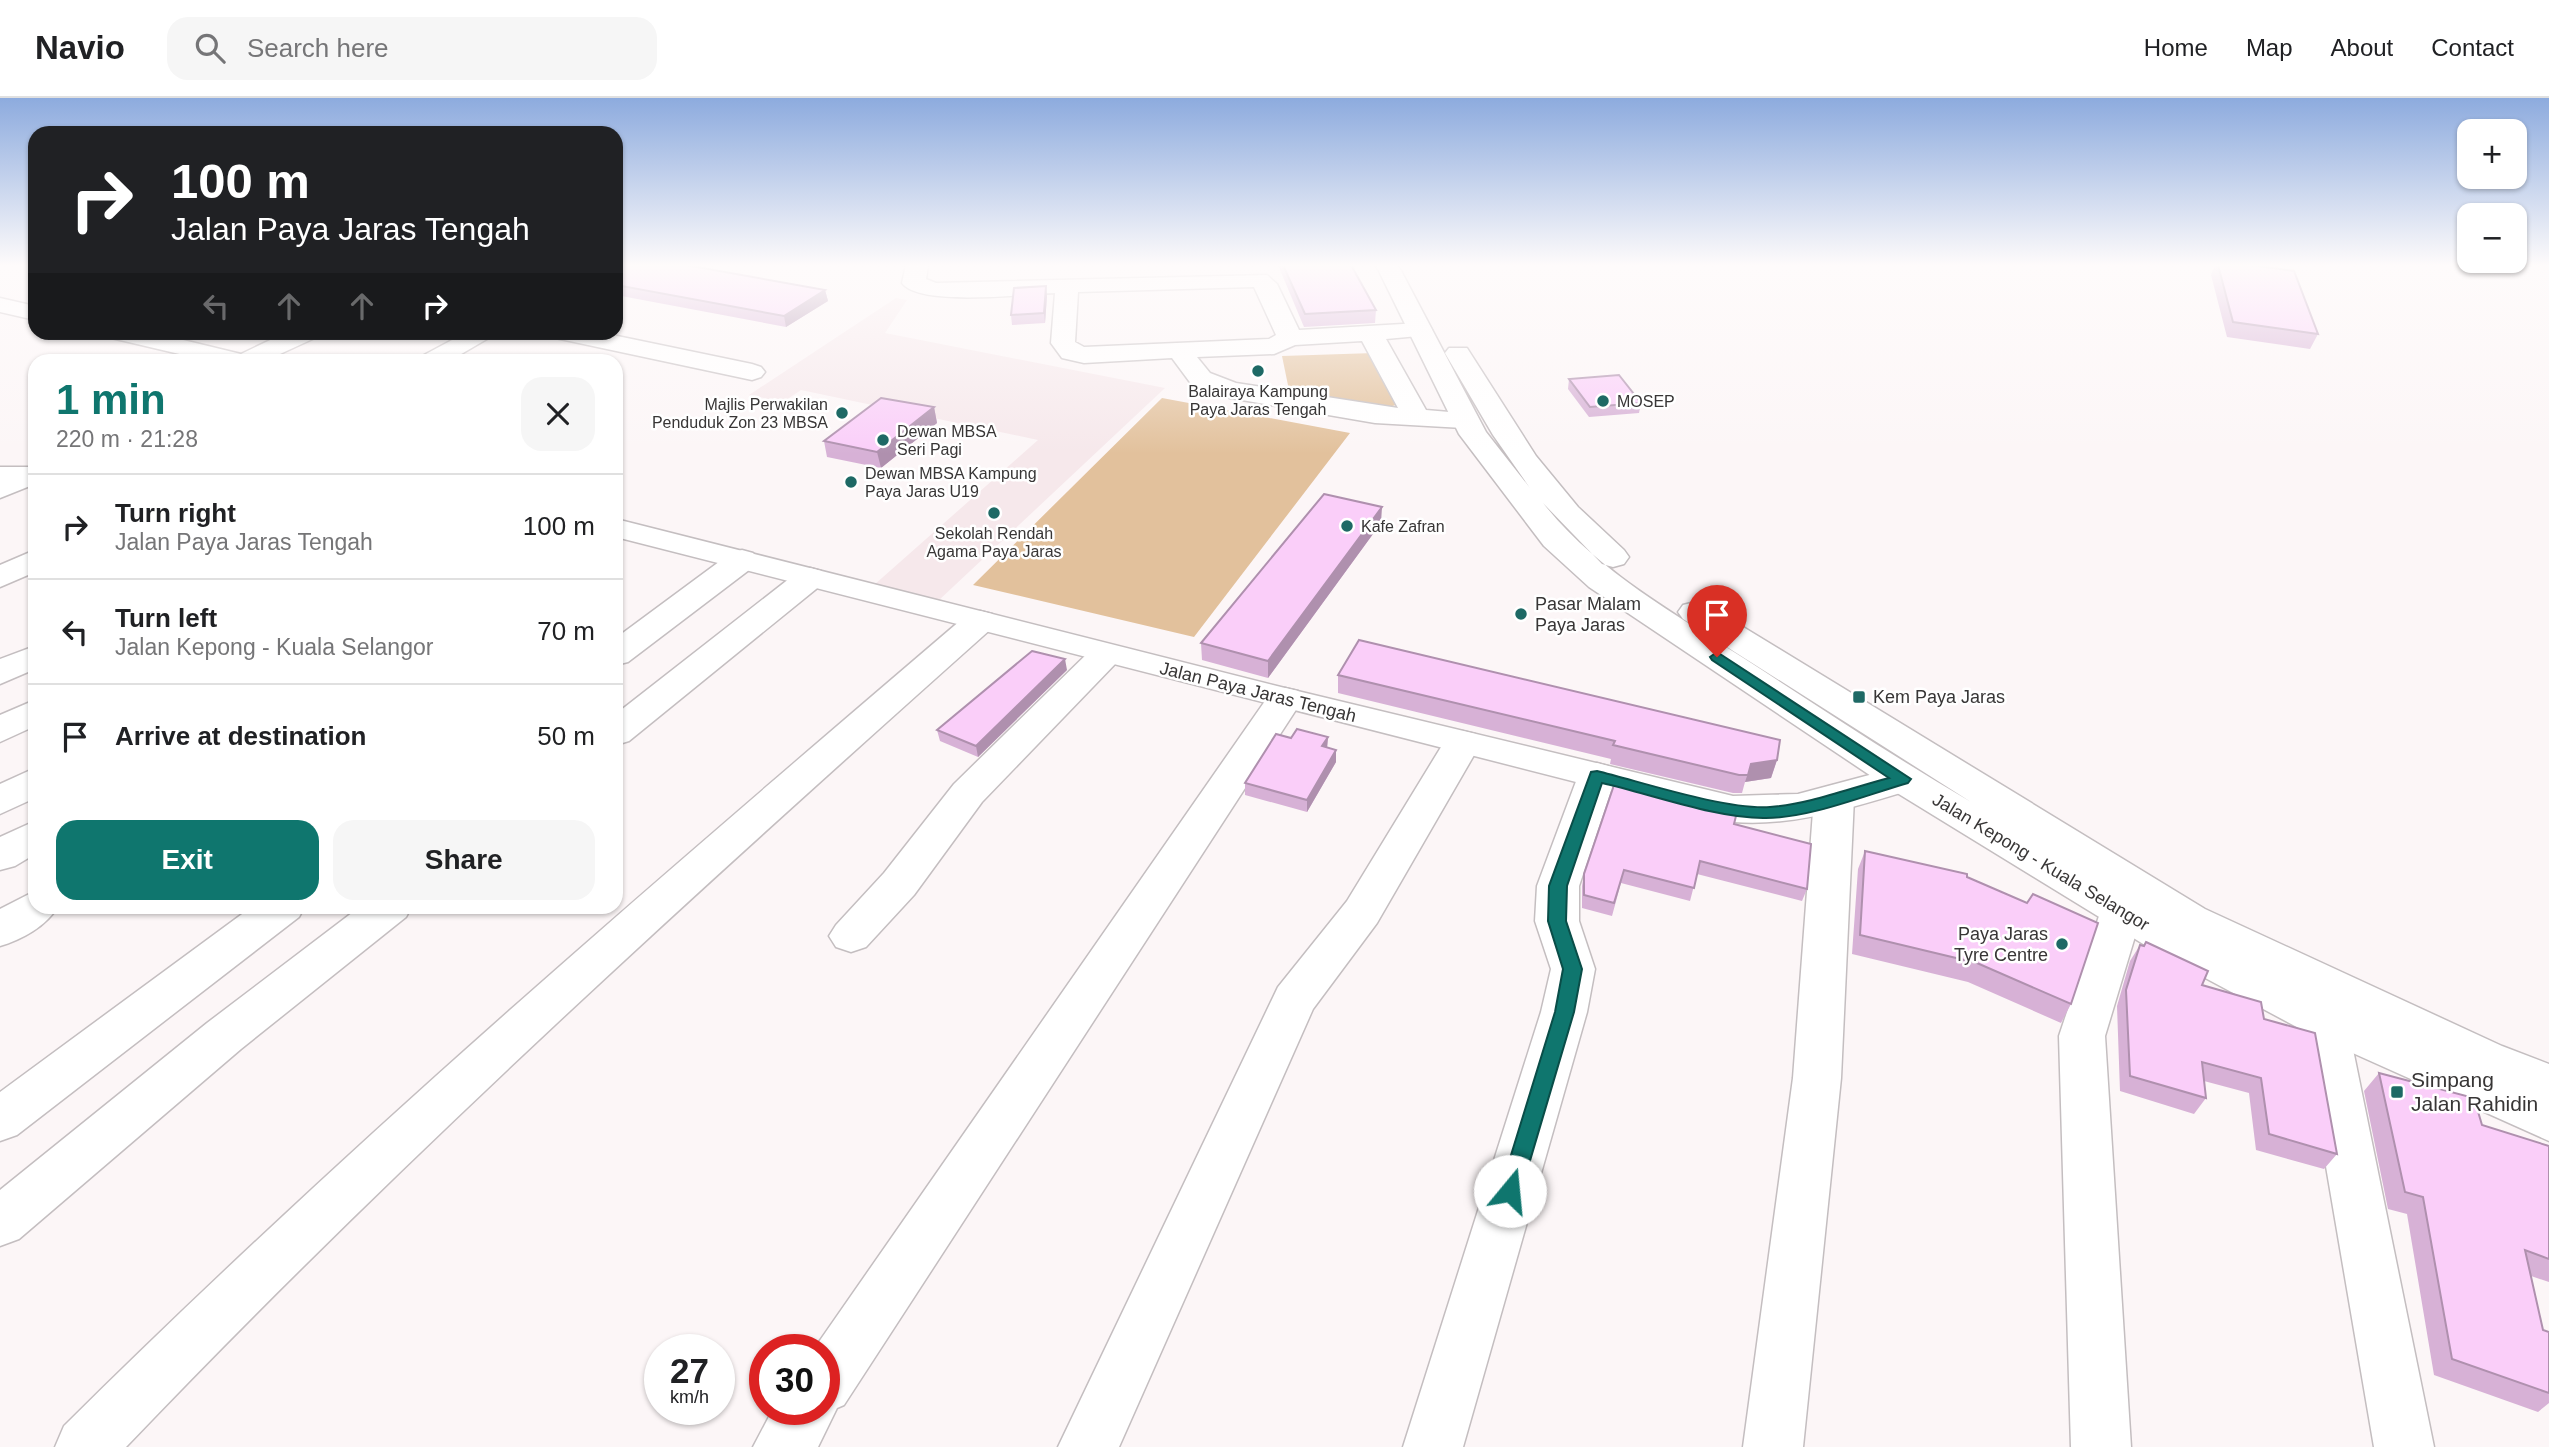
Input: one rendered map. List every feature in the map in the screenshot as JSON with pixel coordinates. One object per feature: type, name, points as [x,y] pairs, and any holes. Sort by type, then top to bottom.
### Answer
[{"type":"main road","points":[[1067,328],[1063,344],[1071,352],[1099,355],[1275,346],[1290,338],[1420,330]]},
{"type":"main road","points":[[1285,328],[1290,338]]},
{"type":"main road","name":"Jalan Kepong - Kuala Selangor","points":[[1445,328],[1504,432],[1589,538],[1634,574],[2190,920],[2486,1060],[2549,1085]]},
{"type":"main road","name":"Jalan Kepong - Kuala Selangor","points":[[1420,330],[1463,420],[1555,539],[1600,580],[1903,779],[2168,938],[2324,1020],[2549,1120]]},
{"type":"main road","points":[[1370,333],[1419,419]]},
{"type":"main road","points":[[150,340],[210,354]]},
{"type":"main road","points":[[260,354],[291,340]]},
{"type":"main road","points":[[445,354],[472,340]]},
{"type":"main road","points":[[598,340],[752,372]]},
{"type":"main road","points":[[623,366],[650,351]]},
{"type":"main road","points":[[1181,351],[1188,365],[1201,379],[1230,390],[1375,415],[1463,420]]},
{"type":"main road","points":[[0,476],[28,476]]},
{"type":"main road","points":[[0,489],[28,478]]},
{"type":"main road","name":"Jalan Paya Jaras Tengah","points":[[623,532],[1733,809],[1766,813],[1790,811],[1903,779]]},
{"type":"main road","points":[[623,650],[741,560]]},
{"type":"main road","points":[[0,577],[28,563]]},
{"type":"main road","points":[[623,727],[810,578]]},
{"type":"main road","points":[[85,1447],[162,1367],[415,1122],[734,836],[980,621]]},
{"type":"main road","points":[[851,936],[899,884],[968,793],[1106,654]]},
{"type":"main road","points":[[0,673],[28,659]]},
{"type":"main road","points":[[840,1361],[1285,699]]},
{"type":"main road","points":[[0,730],[28,715]]},
{"type":"main road","points":[[1088,1447],[1294,1000],[1362,912],[1462,743]]},
{"type":"main road","points":[[1433,1447],[1564,1012],[1573,969],[1557,921],[1558,886],[1597,776]]},
{"type":"main road","points":[[0,801],[28,784]]},
{"type":"main road","points":[[1773,1447],[1817,1078],[1834,798]]},
{"type":"main road","points":[[0,856],[28,839]]},
{"type":"main road","points":[[2101,1447],[2082,1036],[2122,910]]},
{"type":"main road","points":[[0,930],[28,912]]},
{"type":"main road","points":[[0,1120],[273,914]]},
{"type":"main road","points":[[0,1222],[224,1036],[381,914]]},
{"type":"main road","points":[[2324,1020],[2404,1447]]},
{"type":"main road","points":[[783,1447],[797,1425]]},
{"type":"shaded area","name":"Sekolah Rendah Agama Paya Jaras","points":[[851,328],[888,328],[885,333],[1165,388],[938,601],[874,585],[1038,440],[801,390],[783,402],[749,395]]},
{"type":"shaded area","points":[[1374,353],[1400,404],[1381,409],[1290,395],[1282,356]]},
{"type":"shaded area","points":[[1162,398],[1350,433],[1194,637],[973,585]]},
{"type":"building","points":[[2275,328],[2316,328],[2318,334]]},
{"type":"building","points":[[1619,375],[1641,403],[1590,407],[1569,379]]},
{"type":"building","points":[[881,398],[934,407],[877,452],[824,441]]},
{"type":"building","points":[[1324,494],[1382,507],[1268,661],[1201,643]]},
{"type":"building","points":[[1359,640],[1780,740],[1777,760],[1751,764],[1748,775],[1739,775],[1613,745],[1615,741],[1338,675]]},
{"type":"building","points":[[1032,651],[1065,659],[976,746],[937,730]]},
{"type":"building","points":[[1297,729],[1328,737],[1322,746],[1336,750],[1307,800],[1245,783],[1276,734],[1291,738]]},
{"type":"building","points":[[1615,782],[1737,812],[1734,824],[1811,844],[1807,889],[1700,861],[1694,888],[1624,870],[1614,903],[1584,895],[1584,874]]},
{"type":"building","points":[[1865,851],[1967,874],[1967,877],[2027,903],[2033,894],[2098,923],[2071,1004],[1977,963],[1860,935]]},
{"type":"building","points":[[2146,942],[2208,971],[2202,985],[2261,1002],[2264,1019],[2315,1033],[2337,1154],[2269,1134],[2261,1078],[2202,1062],[2206,1098],[2130,1076],[2126,990],[2140,945],[2144,946]]},
{"type":"building","points":[[2379,1073],[2474,1098],[2482,1125],[2549,1146],[2549,1259],[2525,1250],[2543,1330],[2549,1332],[2549,1393],[2452,1359],[2423,1197],[2405,1192]]},
{"type":"place","name":"Balairaya Kampung Paya Jaras Tengah","points":[[1258,371]]},
{"type":"place","name":"MOSEP","points":[[1603,401]]},
{"type":"place","name":"Majlis Perwakilan Penduduk Zon 23 MBSA","points":[[842,413]]},
{"type":"place","name":"Dewan MBSA Seri Pagi","points":[[883,440]]},
{"type":"place","name":"Dewan MBSA Kampung Paya Jaras U19","points":[[851,482]]},
{"type":"place","name":"Sekolah Rendah Agama Paya Jaras","points":[[994,513]]},
{"type":"place","name":"Kafe Zafran","points":[[1347,526]]},
{"type":"place","name":"Pasar Malam Paya Jaras","points":[[1521,614]]},
{"type":"place","name":"Kem Paya Jaras","points":[[1859,697]]},
{"type":"place","name":"Paya Jaras Tyre Centre","points":[[2062,944]]},
{"type":"place","name":"Simpang Jalan Rahidin","points":[[2397,1092]]},
{"type":"route","points":[[1510,1191],[1564,1012],[1573,969],[1557,921],[1558,886],[1597,776],[1733,809],[1766,813],[1790,811],[1903,779],[1717,657]]}]
